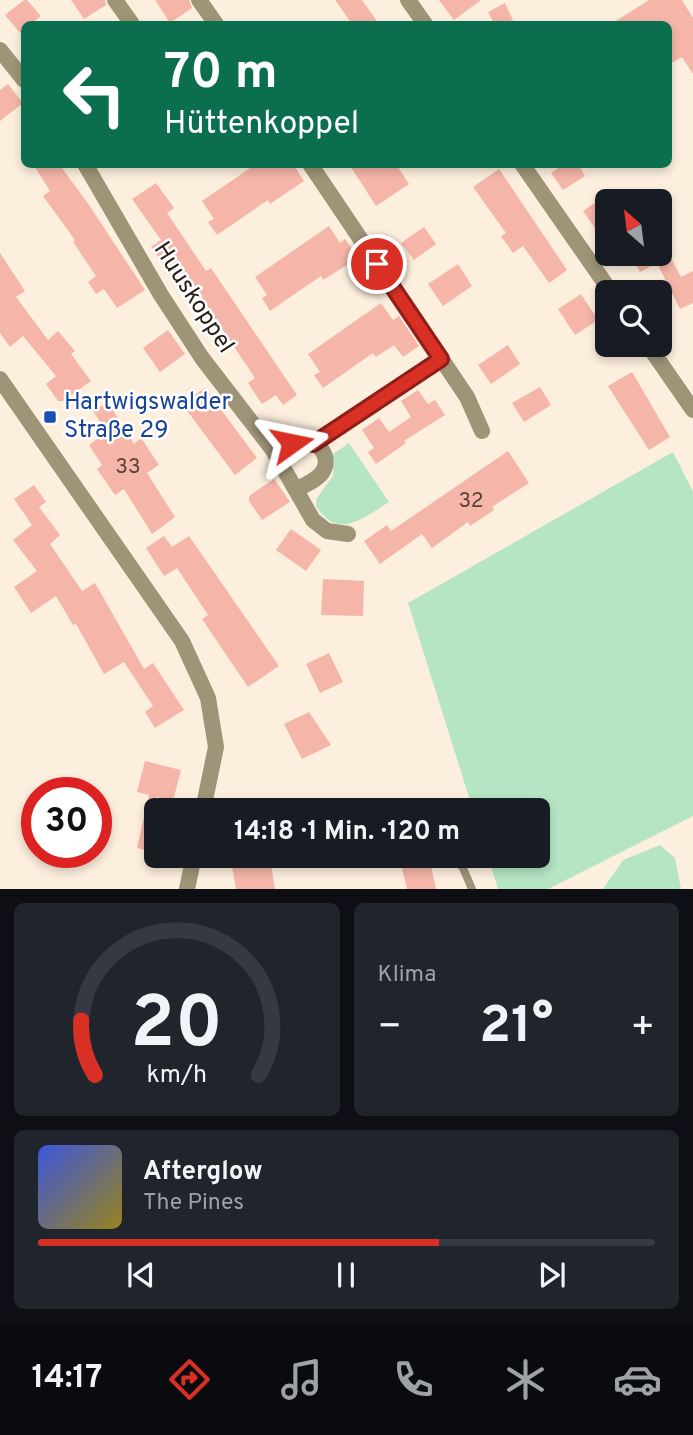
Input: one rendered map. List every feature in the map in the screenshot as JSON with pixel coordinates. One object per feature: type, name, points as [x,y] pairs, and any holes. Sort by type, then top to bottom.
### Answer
[{"type":"street","points":[[115,0],[130,21]]},
{"type":"street","points":[[199,0],[214,21]]},
{"type":"street","points":[[408,0],[423,21]]},
{"type":"street","points":[[0,50],[21,76]]},
{"type":"street","name":"Huuskoppel","points":[[87,168],[161,295],[202,358],[273,450],[313,520],[327,531],[348,534]]},
{"type":"street","points":[[313,168],[467,397],[482,431]]},
{"type":"street","points":[[525,168],[603,280]]},
{"type":"street","points":[[656,357],[693,410]]},
{"type":"street","points":[[0,379],[182,641],[208,698],[216,747],[205,798]]},
{"type":"street","points":[[273,450],[307,441],[324,454],[326,463],[321,474],[297,489]]},
{"type":"street","points":[[187,889],[191,868]]},
{"type":"lane","points":[[313,444],[441,359]]},
{"type":"lane","points":[[463,868],[472,889]]},
{"type":"green space","points":[[349,443],[389,502],[360,520],[342,524],[324,517],[316,506],[317,498],[333,476],[333,454]]},
{"type":"green space","points":[[673,452],[693,492],[693,816],[548,889],[498,889],[492,868],[550,868],[550,798],[469,798],[408,603]]},
{"type":"green space","points":[[660,845],[675,858],[681,889],[603,889],[623,860]]},
{"type":"building","points":[[27,0],[41,16],[35,21],[21,21],[20,33],[5,15]]},
{"type":"building","points":[[71,0],[105,0],[106,5],[84,19]]},
{"type":"building","points":[[155,0],[189,0],[192,8],[169,21]]},
{"type":"building","points":[[335,0],[362,0],[377,21],[350,21]]},
{"type":"building","points":[[439,0],[481,0],[454,20]]},
{"type":"building","points":[[649,0],[682,0],[693,18],[693,74],[682,57],[672,63],[672,21],[616,21]]},
{"type":"building","points":[[505,3],[513,20],[492,21],[488,12]]},
{"type":"building","points":[[8,84],[21,100],[21,105],[0,121],[0,90]]},
{"type":"building","points":[[36,168],[62,168],[145,290],[117,308],[104,289],[96,294],[88,282],[96,276],[73,242],[75,240],[43,196],[50,191]]},
{"type":"building","points":[[250,168],[296,168],[304,181],[270,204],[268,200],[217,235],[208,222],[214,219],[202,201]]},
{"type":"building","points":[[352,168],[399,168],[409,184],[376,206]]},
{"type":"building","points":[[558,168],[580,168],[585,176],[563,190],[551,173]]},
{"type":"building","points":[[499,169],[567,270],[549,283],[523,246],[513,253],[501,236],[506,233],[473,187]]},
{"type":"building","points":[[156,183],[174,208],[167,213],[206,271],[211,268],[297,395],[283,405],[276,395],[262,404],[248,383],[255,378],[202,299],[181,272],[173,278],[151,247],[161,240],[132,199]]},
{"type":"building","points":[[595,202],[595,228],[583,211]]},
{"type":"building","points":[[329,226],[340,243],[345,239],[358,258],[323,280],[321,276],[270,311],[262,298],[267,295],[255,277]]},
{"type":"building","points":[[424,227],[436,244],[414,260],[401,243]]},
{"type":"building","points":[[0,253],[25,291],[16,297],[48,340],[58,331],[75,351],[71,354],[91,381],[63,401],[58,401],[46,384],[56,376],[23,336],[10,347],[0,333]]},
{"type":"building","points":[[672,260],[681,277],[693,271],[693,303],[680,309],[672,293],[672,280],[666,280],[658,266],[672,266]]},
{"type":"building","points":[[458,264],[472,286],[443,306],[428,284]]},
{"type":"building","points":[[637,266],[651,266],[640,272]]},
{"type":"building","points":[[581,294],[595,315],[595,322],[575,335],[558,309]]},
{"type":"building","points":[[381,303],[393,320],[399,316],[419,346],[403,357],[394,345],[376,357],[373,353],[323,388],[314,375],[320,372],[308,354]]},
{"type":"building","points":[[168,330],[185,354],[160,372],[143,348]]},
{"type":"building","points":[[508,345],[520,364],[491,384],[478,365]]},
{"type":"building","points":[[632,372],[670,437],[649,450],[608,386]]},
{"type":"building","points":[[540,387],[551,405],[524,422],[512,403]]},
{"type":"building","points":[[205,388],[257,458],[235,475],[182,404]]},
{"type":"building","points":[[418,390],[428,404],[435,400],[445,415],[404,441],[406,443],[376,464],[368,452],[374,448],[362,430],[379,418],[389,432],[411,417],[401,401]]},
{"type":"building","points":[[108,402],[134,444],[141,438],[159,465],[147,473],[175,517],[152,534],[124,489],[115,495],[97,469],[102,465],[89,445],[107,432],[93,411]]},
{"type":"building","points":[[508,451],[529,483],[492,507],[494,510],[470,526],[468,522],[432,548],[422,534],[380,564],[364,541],[387,525],[391,531]]},
{"type":"building","points":[[274,479],[290,502],[262,520],[249,501],[249,496]]},
{"type":"building","points":[[34,485],[46,502],[39,507],[60,535],[50,544],[82,591],[95,583],[144,669],[153,663],[184,710],[155,728],[145,712],[153,706],[124,662],[104,674],[76,624],[73,625],[56,596],[31,613],[14,587],[37,571],[13,540],[32,525],[14,499]]},
{"type":"building","points":[[291,529],[321,550],[306,571],[276,550]]},
{"type":"building","points":[[164,536],[172,547],[189,536],[279,666],[248,687],[202,619],[208,615],[177,568],[164,576],[146,548]]},
{"type":"building","points":[[323,579],[364,581],[363,616],[321,615]]},
{"type":"building","points":[[329,653],[343,682],[320,693],[306,664]]},
{"type":"building","points":[[309,712],[331,745],[302,759],[284,724]]},
{"type":"building","points":[[145,761],[181,770],[174,798],[148,798],[149,795],[137,792]]},
{"type":"building","points":[[144,817],[144,850],[137,848]]},
{"type":"building","points":[[232,868],[272,868],[275,889],[236,889]]},
{"type":"building","points":[[402,868],[432,868],[436,889],[407,889]]},
{"type":"place","name":"Hartwigswalder Straße 29","points":[[50,417]]},
{"type":"route","points":[[292,443],[307,441],[313,444],[441,359],[377,264]]}]
